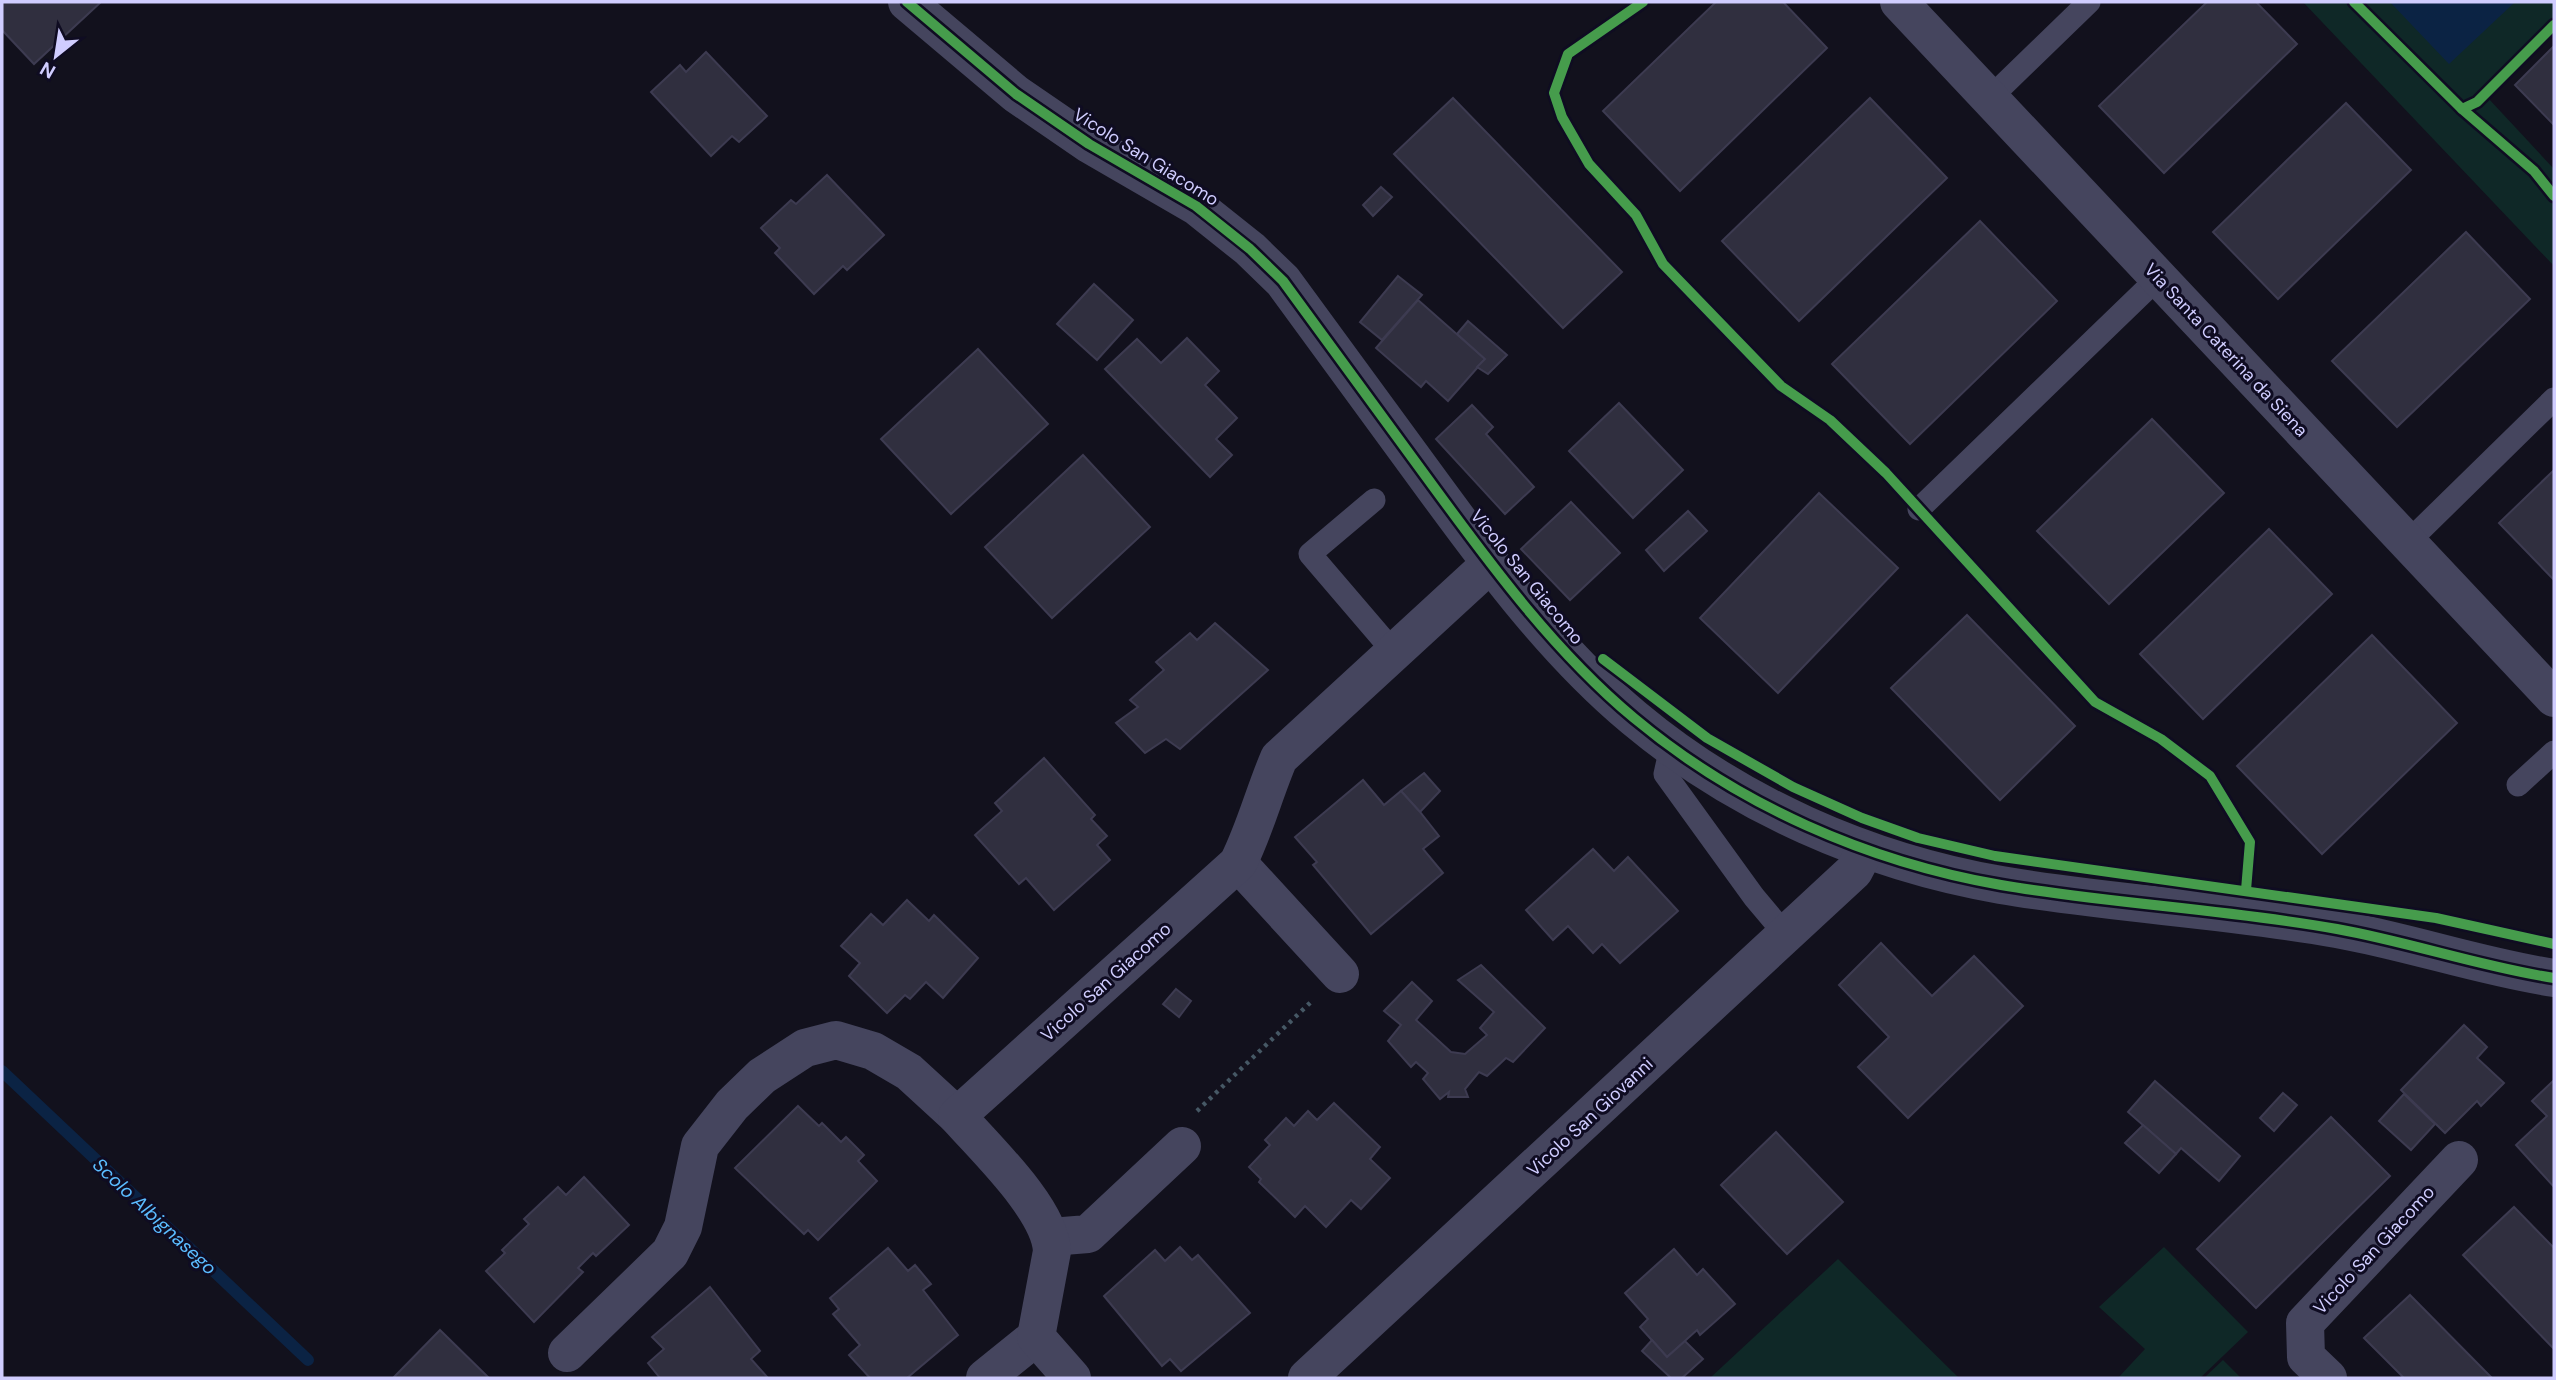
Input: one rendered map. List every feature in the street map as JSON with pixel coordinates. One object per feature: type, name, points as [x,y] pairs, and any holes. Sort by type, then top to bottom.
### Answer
[{"type":"street","name":"Vicolo San Giacomo","points":[[907,2],[1016,94],[1089,144],[1196,206],[1250,249],[1283,281],[1490,564],[1573,659],[1631,716],[1671,747],[1784,816],[1865,850],[1936,871],[2001,885],[2339,929],[2461,957],[2506,971],[2554,978]]},
{"type":"street","name":"Via Santa Caterina da Siena","points":[[1899,2],[1991,97],[2406,544],[2554,698]]},
{"type":"street","name":"Vicolo San Giacomo","points":[[957,1116],[1238,863],[1255,830],[1264,794],[1279,758],[1490,564]]},
{"type":"street","name":"Vicolo San Giovanni","points":[[1307,1378],[1854,871],[1865,850]]},
{"type":"street","points":[[1238,863],[1340,974]]},
{"type":"street","points":[[567,1353],[670,1253],[682,1227],[700,1146],[732,1105],[762,1076],[805,1048],[836,1040],[873,1051],[909,1072],[957,1116],[1040,1213],[1051,1237],[1052,1251],[1036,1336],[985,1378]]},
{"type":"street","points":[[1051,1237],[1088,1234],[1182,1146]]},
{"type":"street","name":"Vicolo San Giacomo","points":[[2328,1378],[2306,1357],[2305,1323],[2459,1160]]},
{"type":"street","points":[[1036,1336],[1073,1378]]},
{"type":"lane","points":[[1991,97],[2090,2]]},
{"type":"lane","points":[[1919,509],[2159,277]]},
{"type":"lane","points":[[2406,544],[2554,399]]},
{"type":"lane","points":[[1374,500],[1310,554],[1394,651]]},
{"type":"lane","points":[[1671,747],[1665,774],[1754,897],[1786,934]]},
{"type":"lane","points":[[2518,785],[2554,752]]},
{"type":"path","points":[[1182,1146],[1171,1135],[1340,974]]},
{"type":"green space","points":[[2303,2],[2554,2],[2554,28],[2488,98],[2554,169],[2554,266]]},
{"type":"green space","points":[[2164,1247],[2248,1332],[2200,1378],[2118,1378],[2145,1349],[2099,1307]]},
{"type":"green space","points":[[1838,1259],[1959,1378],[1710,1378]]},
{"type":"green space","points":[[2223,1360],[2241,1378],[2204,1378]]},
{"type":"water","points":[[2390,2],[2515,2],[2449,64]]},
{"type":"building","points":[[2,2],[101,2],[34,64],[2,30]]},
{"type":"building","points":[[1716,2],[1783,2],[1827,48],[1680,191],[1603,111]]},
{"type":"building","points":[[2207,2],[2256,2],[2297,44],[2164,173],[2099,106]]},
{"type":"building","points":[[2554,46],[2554,125],[2515,85]]},
{"type":"building","points":[[706,52],[767,116],[739,142],[732,136],[711,156],[651,92],[680,65],[686,72]]},
{"type":"building","points":[[1453,98],[1622,272],[1563,328],[1394,154]]},
{"type":"building","points":[[1870,98],[1947,178],[1799,321],[1722,241]]},
{"type":"building","points":[[2346,103],[2411,170],[2278,299],[2213,232]]},
{"type":"building","points":[[827,175],[884,235],[847,270],[843,266],[814,294],[775,253],[780,248],[761,228],[791,200],[796,204]]},
{"type":"building","points":[[1381,187],[1392,197],[1373,216],[1363,205]]},
{"type":"building","points":[[1980,221],[2057,301],[1910,444],[1832,364]]},
{"type":"building","points":[[2466,232],[2530,299],[2397,427],[2332,361]]},
{"type":"building","points":[[1398,276],[1422,295],[1382,340],[1360,322]]},
{"type":"building","points":[[1094,284],[1133,320],[1097,360],[1057,324]]},
{"type":"building","points":[[1418,300],[1485,359],[1448,401],[1426,381],[1421,387],[1376,348]]},
{"type":"building","points":[[1468,321],[1507,355],[1488,374],[1477,367],[1485,359],[1457,334]]},
{"type":"building","points":[[1187,338],[1219,371],[1205,385],[1237,418],[1216,439],[1232,455],[1210,477],[1105,369],[1137,339],[1161,363]]},
{"type":"building","points":[[978,349],[1048,424],[951,514],[881,439]]},
{"type":"building","points":[[1619,403],[1683,470],[1633,518],[1569,451]]},
{"type":"building","points":[[1472,405],[1493,427],[1486,434],[1534,487],[1505,514],[1436,439]]},
{"type":"building","points":[[2152,419],[2224,493],[2109,604],[2037,531]]},
{"type":"building","points":[[1083,455],[1150,527],[1052,618],[985,547]]},
{"type":"building","points":[[2554,470],[2554,580],[2499,523]]},
{"type":"building","points":[[1819,493],[1898,568],[1778,693],[1700,618]]},
{"type":"building","points":[[1571,502],[1620,553],[1570,600],[1521,549]]},
{"type":"building","points":[[1688,511],[1707,531],[1664,571],[1646,550]]},
{"type":"building","points":[[2269,529],[2332,594],[2203,719],[2140,654]]},
{"type":"building","points":[[1967,615],[2075,726],[2000,800],[1891,688]]},
{"type":"building","points":[[1215,623],[1268,670],[1180,749],[1166,739],[1145,753],[1116,723],[1138,707],[1130,700],[1164,670],[1156,662],[1190,633],[1197,640]]},
{"type":"building","points":[[2372,635],[2457,723],[2322,854],[2237,766]]},
{"type":"building","points":[[1044,758],[1095,815],[1091,819],[1107,836],[1097,845],[1110,860],[1054,910],[1026,878],[1019,884],[975,835],[1002,811],[995,803]]},
{"type":"building","points":[[1424,773],[1440,791],[1420,812],[1401,791]]},
{"type":"building","points":[[1363,780],[1384,805],[1401,791],[1420,812],[1439,836],[1423,849],[1443,873],[1371,934],[1313,865],[1317,862],[1295,837]]},
{"type":"building","points":[[1593,849],[1614,871],[1628,857],[1678,911],[1620,963],[1602,944],[1593,953],[1568,926],[1553,940],[1526,910]]},
{"type":"building","points":[[907,900],[929,921],[934,915],[978,958],[943,998],[926,982],[910,999],[905,995],[887,1013],[849,976],[860,963],[841,946],[871,914],[883,925]]},
{"type":"building","points":[[1881,943],[1932,996],[1974,956],[2023,1006],[1908,1118],[1858,1067],[1889,1037],[1839,985]]},
{"type":"building","points":[[1481,965],[1545,1028],[1513,1062],[1506,1058],[1487,1076],[1479,1072],[1465,1089],[1468,1097],[1448,1097],[1449,1092],[1440,1099],[1423,1079],[1428,1073],[1416,1062],[1411,1067],[1388,1041],[1401,1025],[1384,1011],[1412,982],[1432,1001],[1416,1020],[1451,1052],[1465,1054],[1487,1035],[1480,1028],[1494,1012],[1458,980]]},
{"type":"building","points":[[1176,989],[1191,1001],[1179,1017],[1163,1004]]},
{"type":"building","points":[[2464,1025],[2487,1047],[2477,1058],[2504,1083],[2481,1106],[2477,1101],[2445,1133],[2401,1090]]},
{"type":"building","points":[[2554,1080],[2554,1187],[2516,1145],[2547,1116],[2532,1101]]},
{"type":"building","points":[[2155,1081],[2240,1156],[2219,1181],[2181,1148],[2176,1154],[2128,1112]]},
{"type":"building","points":[[2283,1093],[2297,1105],[2274,1131],[2260,1118]]},
{"type":"building","points":[[2404,1094],[2435,1124],[2411,1150],[2379,1121]]},
{"type":"building","points":[[1334,1103],[1380,1147],[1370,1159],[1390,1178],[1361,1209],[1351,1200],[1326,1227],[1305,1206],[1295,1217],[1259,1182],[1261,1179],[1249,1167],[1270,1145],[1265,1140],[1286,1118],[1294,1126],[1308,1111],[1317,1120]]},
{"type":"building","points":[[798,1106],[819,1126],[822,1123],[841,1142],[846,1137],[864,1155],[858,1161],[877,1181],[818,1240],[808,1230],[804,1234],[735,1168]]},
{"type":"building","points":[[2331,1117],[2390,1176],[2256,1308],[2197,1249]]},
{"type":"building","points":[[2143,1125],[2176,1154],[2159,1173],[2125,1143]]},
{"type":"building","points":[[1776,1132],[1843,1202],[1787,1254],[1721,1185]]},
{"type":"building","points":[[584,1177],[629,1225],[596,1256],[593,1253],[578,1268],[583,1272],[534,1322],[486,1271],[505,1253],[502,1250],[529,1224],[524,1219],[558,1187],[566,1195]]},
{"type":"building","points":[[2514,1207],[2554,1248],[2554,1349],[2463,1255]]},
{"type":"building","points":[[1180,1247],[1192,1260],[1198,1255],[1250,1313],[1181,1371],[1170,1359],[1162,1366],[1104,1296],[1155,1250],[1165,1261]]},
{"type":"building","points":[[888,1248],[908,1271],[915,1265],[931,1284],[923,1290],[958,1335],[907,1378],[870,1378],[849,1355],[860,1345],[833,1314],[839,1309],[830,1298]]},
{"type":"building","points":[[1674,1249],[1697,1275],[1703,1269],[1735,1304],[1700,1335],[1697,1330],[1667,1357],[1640,1327],[1648,1319],[1625,1293]]},
{"type":"building","points":[[710,1287],[760,1351],[751,1359],[768,1378],[660,1378],[648,1363],[664,1349],[652,1337]]},
{"type":"building","points":[[2410,1295],[2492,1378],[2404,1378],[2364,1338]]},
{"type":"building","points":[[440,1330],[489,1378],[393,1378]]},
{"type":"building","points":[[1652,1340],[1667,1357],[1685,1341],[1703,1359],[1682,1378],[1671,1378],[1642,1351]]},
{"type":"waterway","name":"Scolo Albignasego","points":[[2,1071],[308,1360]]},
{"type":"cycle path","points":[[907,2],[1016,94],[1089,144],[1196,206],[1250,249],[1283,281],[1479,548],[1552,638],[1605,693],[1634,718],[1717,778],[1807,826],[1854,845],[1951,875],[2043,892],[2253,916],[2337,929],[2500,968],[2554,978]]},
{"type":"cycle path","points":[[1643,2],[1568,54],[1554,93],[1562,117],[1589,164],[1636,215],[1663,264],[1781,386],[1830,420],[1886,473],[2095,702],[2161,739],[2210,776],[2250,842],[2246,890]]},
{"type":"cycle path","points":[[2354,2],[2462,109],[2477,102],[2554,25]]},
{"type":"cycle path","points":[[2462,109],[2534,171],[2554,196]]},
{"type":"cycle path","points":[[1603,659],[1707,738],[1793,787],[1862,818],[1918,838],[1995,856],[2436,918],[2554,944]]}]
